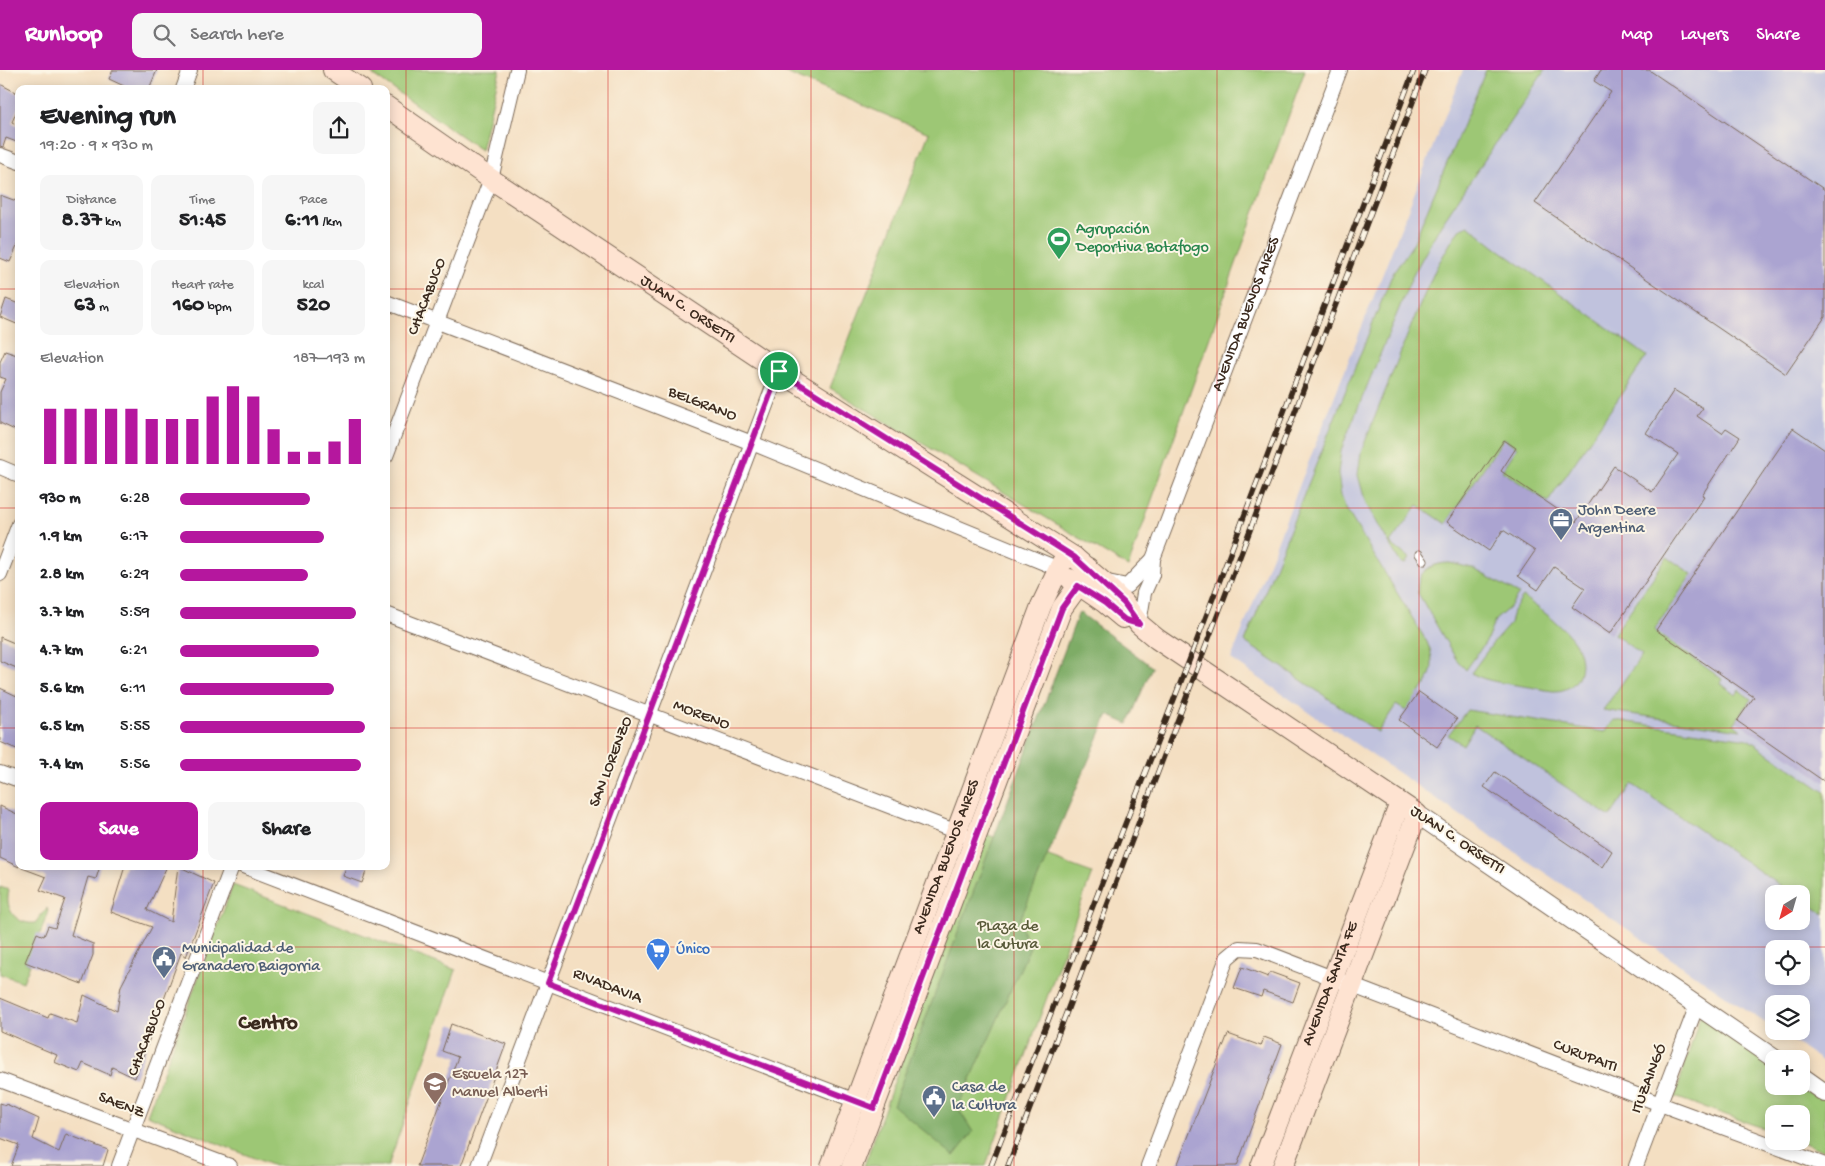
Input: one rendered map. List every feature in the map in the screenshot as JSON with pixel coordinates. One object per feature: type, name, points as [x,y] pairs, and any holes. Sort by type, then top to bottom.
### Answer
[{"type":"main road","points":[[333,70],[355,85]]},
{"type":"main road","name":"JUAN C. ORSETTI","points":[[390,109],[491,179],[779,371],[1043,538],[1053,554],[1124,603],[1139,624],[1197,667],[1418,814]]},
{"type":"main road","name":"AVENIDA BUENOS AIRES","points":[[852,1166],[865,1105],[956,832],[1042,606],[1080,572]]},
{"type":"main road","name":"AVENIDA BUENOS AIRES","points":[[831,1166],[865,1105],[975,839],[1062,608],[1080,572]]},
{"type":"main road","name":"AVENIDA SANTA FE","points":[[1261,1166],[1400,802]]},
{"type":"main road","name":"AVENIDA SANTA FE","points":[[1283,1166],[1418,814]]},
{"type":"street","points":[[184,85],[190,70]]},
{"type":"street","name":"CHACABUCO","points":[[390,445],[491,179],[517,70]]},
{"type":"street","name":"AVENIDA BUENOS AIRES","points":[[1139,624],[1144,593],[1152,575],[1153,559],[1340,70]]},
{"type":"street","points":[[0,154],[15,160]]},
{"type":"street","name":"BELGRANO","points":[[390,304],[1080,572]]},
{"type":"street","name":"SAN LORENZO","points":[[479,1166],[779,371]]},
{"type":"street","points":[[0,468],[15,474]]},
{"type":"street","points":[[0,574],[15,535]]},
{"type":"street","name":"AVENIDA BUENOS AIRES","points":[[1080,572],[1117,585],[1127,586],[1153,559]]},
{"type":"street","name":"MORENO","points":[[390,616],[975,839]]},
{"type":"street","points":[[0,773],[15,779]]},
{"type":"street","name":"JUAN C. ORSETTI","points":[[1418,814],[1765,1052]]},
{"type":"street","name":"CHACABUCO","points":[[118,1166],[230,870]]},
{"type":"street","name":"RIVADAVIA","points":[[253,870],[865,1105]]},
{"type":"street","name":"CURUPAITI","points":[[1148,1166],[1227,958],[1239,948],[1257,949],[1810,1163],[1825,1165]]},
{"type":"street","name":"ITUZAINGÓ","points":[[1636,1166],[1697,1005]]},
{"type":"street","name":"SAENZ","points":[[0,1080],[230,1166]]},
{"type":"street","points":[[1810,1082],[1825,1093]]},
{"type":"lane","points":[[1418,554],[1424,561]]},
{"type":"shaded area","name":"John Deere Argentina","points":[[1463,70],[1825,70],[1825,1063],[1810,1053],[1810,1050],[1806,1050],[1791,1040],[1810,1040],[1810,995],[1765,995],[1765,1023],[1231,659]]},
{"type":"green space","points":[[366,70],[500,70],[481,150],[390,85]]},
{"type":"green space","name":"Agrupación Deportiva Botafogo","points":[[779,70],[1305,70],[1128,567],[830,388],[929,133]]},
{"type":"green space","points":[[1486,70],[1545,70],[1440,226],[1412,277],[1341,451],[1338,473],[1341,496],[1346,509],[1427,642],[1431,653],[1431,672],[1424,687],[1406,711],[1396,705],[1378,732],[1245,642],[1392,275],[1413,244]]},
{"type":"green space","points":[[1468,225],[1494,246],[1647,356],[1548,502],[1502,471],[1517,448],[1504,438],[1446,524],[1418,505],[1390,543],[1409,558],[1405,564],[1400,562],[1366,504],[1358,475],[1361,452],[1436,268],[1454,237],[1461,228]]},
{"type":"green space","points":[[1667,557],[1692,574],[1654,630],[1722,679],[1720,683],[1736,695],[1739,690],[1751,699],[1734,724],[1741,730],[1603,710],[1642,655],[1614,634]]},
{"type":"green space","points":[[1450,563],[1472,568],[1519,594],[1509,608],[1495,620],[1487,640],[1466,670],[1456,659],[1418,593],[1419,579],[1426,570],[1436,565]]},
{"type":"green space","points":[[1523,597],[1558,624],[1575,643],[1581,659],[1581,667],[1579,675],[1570,687],[1549,691],[1496,682],[1471,673],[1510,624],[1513,611]]},
{"type":"green space","points":[[1079,612],[1152,667],[1128,724],[1108,715],[1019,922],[1030,947],[958,1108],[973,1132],[954,1156],[893,1105]]},
{"type":"green space","points":[[1467,710],[1605,732],[1614,720],[1748,739],[1825,792],[1825,915],[1810,905],[1810,885],[1780,885],[1632,784],[1610,817],[1475,725],[1463,745],[1448,735]]},
{"type":"green space","name":"PLaza de la Cutura","points":[[983,833],[1092,873],[986,1166],[864,1166]]},
{"type":"green space","points":[[233,885],[456,970],[388,1166],[274,1166],[147,1115]]},
{"type":"green space","points":[[0,887],[9,890],[8,903],[10,909],[22,921],[35,923],[47,908],[48,911],[40,935],[25,962],[30,964],[23,982],[0,974]]},
{"type":"green space","points":[[1701,1013],[1765,1057],[1765,1095],[1810,1095],[1810,1090],[1825,1098],[1825,1151],[1810,1145],[1810,1105],[1765,1105],[1765,1129],[1675,1097]]},
{"type":"building","points":[[113,70],[157,70],[151,85],[122,85],[109,79]]},
{"type":"building","points":[[1601,70],[1649,70],[1825,190],[1825,317],[1786,374],[1535,203],[1611,92],[1594,81]]},
{"type":"building","points":[[0,84],[15,92],[15,115],[12,122],[15,124],[15,141],[6,138],[3,147],[0,146]]},
{"type":"building","points":[[0,195],[15,201],[15,251],[10,262],[0,258]]},
{"type":"building","points":[[6,299],[15,302],[15,323],[0,317]]},
{"type":"building","points":[[5,351],[15,354],[15,430],[0,423],[0,392],[6,379],[0,377],[0,362]]},
{"type":"building","name":"John Deere Argentina","points":[[1674,390],[1703,408],[1697,416],[1722,433],[1726,428],[1740,437],[1702,495],[1704,496],[1610,634],[1572,607],[1585,588],[1554,567],[1538,590],[1518,576],[1535,551],[1503,530],[1489,551],[1447,522],[1504,440],[1516,448],[1501,471],[1576,522],[1614,466],[1652,492],[1678,454],[1646,433]]},
{"type":"building","points":[[1793,428],[1825,450],[1825,782],[1737,721],[1754,697],[1656,630]]},
{"type":"building","points":[[0,637],[15,643],[15,667],[0,661]]},
{"type":"building","points":[[0,688],[15,695],[15,748],[0,742]]},
{"type":"building","points":[[1419,692],[1457,719],[1437,747],[1399,720]]},
{"type":"building","points":[[1495,772],[1612,851],[1602,867],[1484,787]]},
{"type":"building","points":[[0,806],[15,813],[15,865],[0,858]]},
{"type":"building","points":[[27,870],[99,870],[96,879],[88,877],[71,935],[93,944],[93,955],[82,984],[25,962],[37,933],[44,936],[48,926],[55,928],[65,899],[40,890],[46,877]]},
{"type":"building","points":[[124,870],[165,870],[147,910],[171,922],[178,870],[186,870],[214,883],[186,957],[181,953],[135,1078],[112,1067],[110,1075],[83,1063],[79,1072],[54,1062],[57,1055],[0,1031],[0,998],[48,1018],[50,1013],[77,1023],[84,995],[117,1011],[121,986],[152,927],[111,912]]},
{"type":"building","points":[[345,870],[367,870],[362,883],[343,876]]},
{"type":"building","points":[[1242,967],[1268,977],[1270,972],[1300,983],[1293,1002],[1263,991],[1261,997],[1234,988]]},
{"type":"building","points":[[451,1024],[506,1044],[461,1166],[417,1166],[458,1057],[442,1051]]},
{"type":"building","points":[[1228,1034],[1261,1046],[1264,1037],[1282,1044],[1237,1166],[1177,1166]]},
{"type":"building","points":[[0,1103],[39,1119],[33,1139],[59,1152],[66,1134],[108,1150],[103,1166],[11,1166],[19,1145],[0,1138]]},
{"type":"railway","points":[[991,1166],[1189,661],[1414,70]]},
{"type":"railway","points":[[1008,1166],[1425,70]]},
{"type":"place","name":"Agrupación Deportiva Botafogo","points":[[1059,260]]},
{"type":"place","name":"John Deere Argentina","points":[[1561,541]]},
{"type":"place","name":"Único","points":[[658,971]]},
{"type":"place","name":"Municipalidad de Granadero Baigorria","points":[[164,979]]},
{"type":"place","name":"Escuela 127 Manuel Alberti","points":[[435,1105]]},
{"type":"place","name":"Casa de la Cultura","points":[[934,1118]]},
{"type":"district","name":"Centro","points":[[268,1024]]},
{"type":"route","points":[[779,371],[1074,557],[1124,603],[1139,624],[1125,620],[1105,603],[1078,586],[1062,608],[874,1108],[548,983],[779,371]]}]
